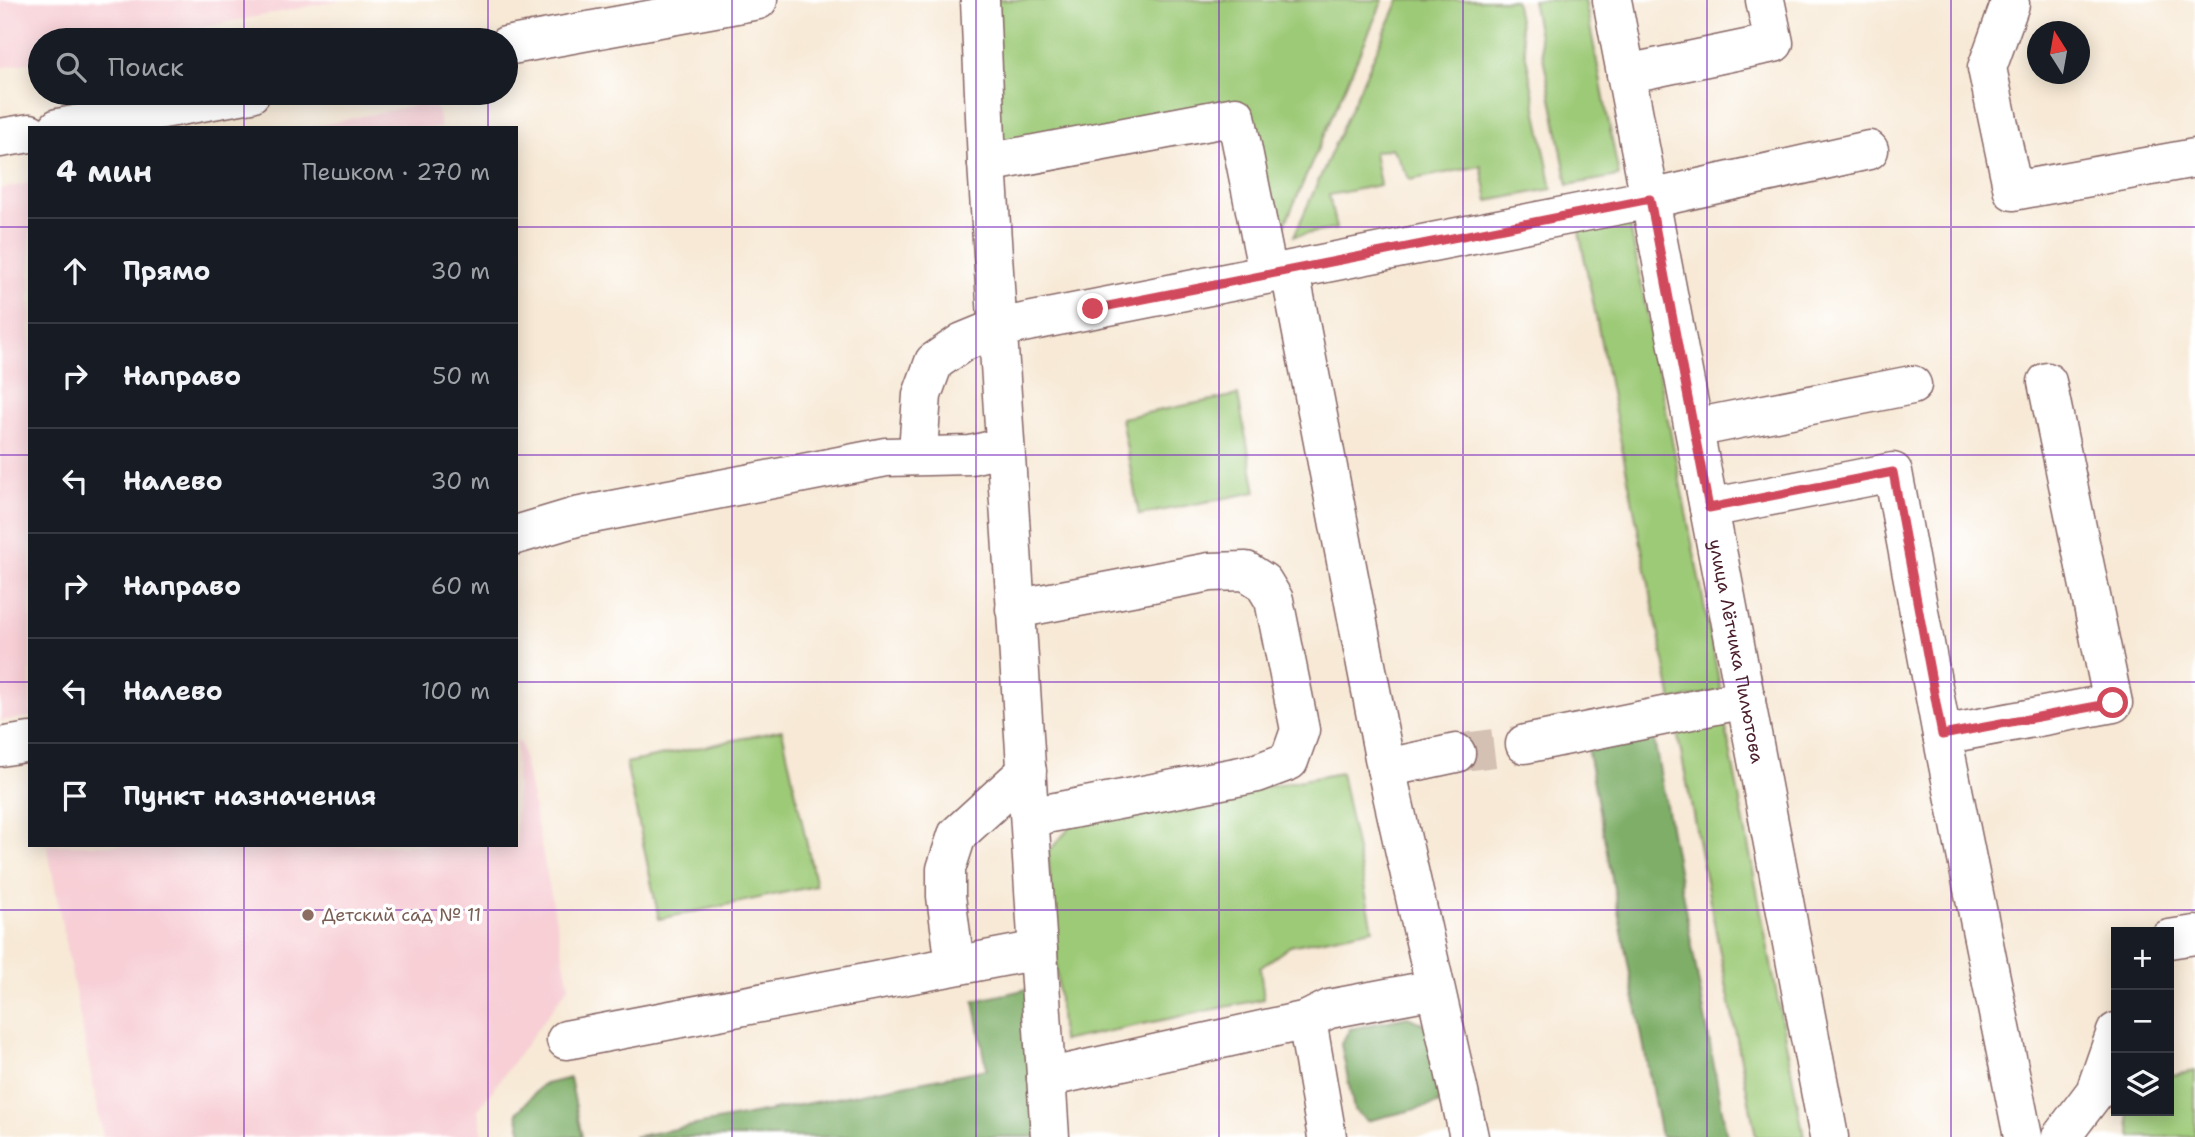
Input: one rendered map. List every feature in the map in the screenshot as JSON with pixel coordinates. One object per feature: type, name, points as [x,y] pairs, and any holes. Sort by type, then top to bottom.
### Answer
[{"type":"street","points":[[518,44],[758,0]]},
{"type":"street","points":[[980,0],[987,163],[1050,1137]]},
{"type":"street","name":"улица Лётчика Пилютова","points":[[1612,0],[1829,1137]]},
{"type":"street","points":[[1626,74],[1774,43],[1765,0]]},
{"type":"street","points":[[2009,0],[2010,4],[1987,68],[2013,191],[2195,158]]},
{"type":"street","points":[[69,126],[185,105]]},
{"type":"street","points":[[987,163],[1236,116],[1279,273],[1469,1137]]},
{"type":"street","points":[[0,138],[28,133]]},
{"type":"street","points":[[921,455],[919,438],[922,395],[934,362],[962,342],[998,328],[1650,199],[1869,150]]},
{"type":"street","points":[[1942,735],[2113,703],[2047,382]]},
{"type":"street","points":[[1694,428],[1912,385]]},
{"type":"street","points":[[518,534],[576,517],[886,457],[971,454],[1006,447]]},
{"type":"street","points":[[1709,508],[1893,472],[1942,735],[2023,1137]]},
{"type":"street","points":[[1015,609],[1210,572],[1246,571],[1263,582],[1274,600],[1300,730],[1289,761],[1257,773],[1030,817]]},
{"type":"street","points":[[1525,744],[1746,699]]},
{"type":"street","points":[[0,747],[28,742]]},
{"type":"street","points":[[1387,768],[1456,753]]},
{"type":"street","points":[[956,965],[946,896],[946,869],[957,835],[1027,771]]},
{"type":"street","points":[[2174,938],[2195,934]]},
{"type":"street","points":[[566,1040],[1038,950]]},
{"type":"street","points":[[1046,1078],[1307,1020],[1329,1009],[1435,989]]},
{"type":"street","points":[[1307,1020],[1328,1137]]},
{"type":"street","points":[[2061,1137],[2095,1092],[2111,1046]]},
{"type":"shaded area","points":[[0,0],[341,0],[200,28],[28,28],[28,62],[0,68]]},
{"type":"shaded area","points":[[416,105],[436,105],[441,126],[316,126]]},
{"type":"shaded area","points":[[28,183],[28,717],[0,721],[0,189]]},
{"type":"shaded area","name":"Детский сад № 11","points":[[518,742],[521,744],[569,986],[478,1110],[483,1137],[103,1137],[47,847],[518,847]]},
{"type":"green space","points":[[992,0],[1383,0],[1279,238],[1242,105],[999,151]]},
{"type":"green space","points":[[1399,0],[1515,0],[1552,189],[1488,201],[1481,166],[1410,180],[1392,148],[1374,152],[1380,185],[1329,195],[1336,229],[1294,236]]},
{"type":"green space","points":[[1532,0],[1585,0],[1619,176],[1568,185]]},
{"type":"green space","points":[[1628,216],[1721,691],[1672,701],[1578,226]]},
{"type":"green space","points":[[1238,395],[1256,492],[1139,515],[1121,418]]},
{"type":"green space","points":[[1724,718],[1804,1137],[1756,1137],[1676,727]]},
{"type":"green space","points":[[782,730],[816,886],[659,919],[626,763]]},
{"type":"green space","points":[[1653,734],[1727,1137],[1661,1137],[1587,747]]},
{"type":"green space","points":[[1341,773],[1373,929],[1290,946],[1260,968],[1264,999],[1062,1041],[1048,852],[1075,822]]},
{"type":"green space","points":[[1028,989],[1038,1137],[633,1137],[987,1069],[974,1001]]},
{"type":"green space","points":[[1408,1017],[1423,1024],[1434,1042],[1443,1092],[1438,1104],[1367,1121],[1354,1110],[1341,1044],[1350,1029]]},
{"type":"green space","points":[[2195,1071],[2195,1137],[2132,1137],[2128,1116],[2174,1116],[2174,1075]]},
{"type":"green space","points":[[570,1078],[582,1137],[523,1137],[517,1113],[542,1085]]},
{"type":"tunnel","points":[[1456,753],[1525,744]]},
{"type":"place","name":"Детский сад № 11","points":[[308,915]]},
{"type":"route","points":[[1093,309],[1650,199],[1709,508],[1893,472],[1942,735],[2113,703]]}]
